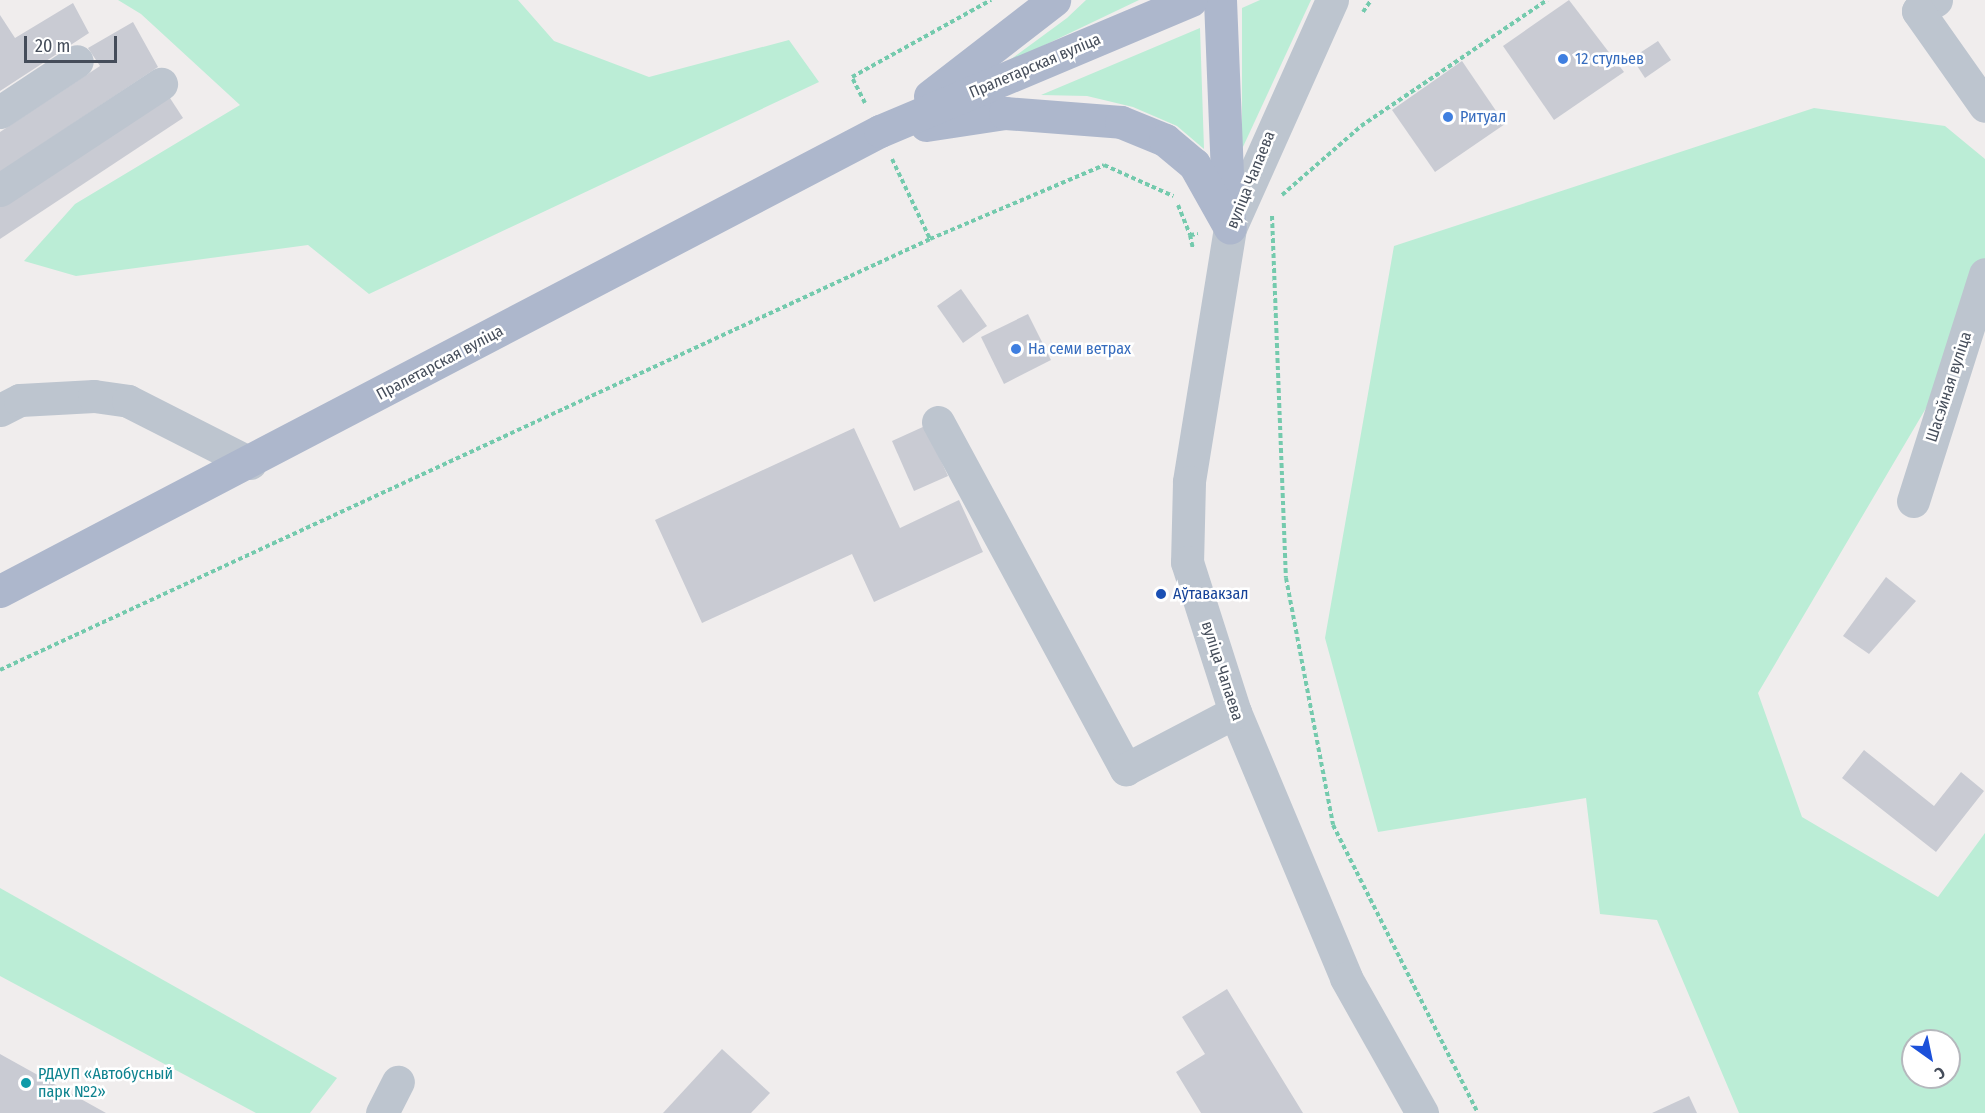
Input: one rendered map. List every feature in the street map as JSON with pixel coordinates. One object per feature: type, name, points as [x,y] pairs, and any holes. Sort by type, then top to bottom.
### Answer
[{"type":"main road","name":"Пралетарская вуліца","points":[[880,131],[1014,36],[1054,0]]},
{"type":"main road","name":"Пралетарская вуліца","points":[[0,591],[250,463],[880,131],[1191,0]]},
{"type":"main road","points":[[1220,0],[1230,228]]},
{"type":"main road","points":[[880,131],[1005,113],[1121,123],[1165,140],[1194,164],[1230,228]]},
{"type":"street","name":"вуліца Чапаева","points":[[1332,0],[1230,228],[1188,482],[1187,562],[1235,712],[1346,978],[1422,1113]]},
{"type":"street","points":[[1936,0],[1918,11],[1985,105]]},
{"type":"street","points":[[0,112],[77,61]]},
{"type":"street","points":[[0,190],[161,84]]},
{"type":"street","name":"Шасэйная вуліца","points":[[1913,501],[1985,274]]},
{"type":"street","points":[[0,410],[20,400],[94,396],[128,401],[250,463]]},
{"type":"street","points":[[938,422],[1126,769],[1235,712]]},
{"type":"street","points":[[382,1113],[398,1082]]},
{"type":"path","points":[[1359,18],[1371,0]]},
{"type":"path","points":[[1478,1113],[1333,825],[1286,578],[1271,204],[1361,126],[1547,0]]},
{"type":"path","points":[[0,670],[930,239],[1104,165],[1174,196],[1190,235],[1230,228]]},
{"type":"path","points":[[1276,194],[1280,183]]},
{"type":"green space","points":[[118,0],[518,0],[554,41],[649,77],[789,40],[819,82],[369,294],[308,245],[76,276],[24,261],[75,204],[240,105],[141,14]]},
{"type":"green space","points":[[1086,0],[1139,0],[1003,65],[1067,18]]},
{"type":"green space","points":[[1260,0],[1311,0],[1242,149],[1242,8]]},
{"type":"green space","points":[[1200,28],[1204,149],[1177,126],[1133,107],[1087,96],[1041,95]]},
{"type":"green space","points":[[1814,108],[1945,126],[1985,159],[1985,261],[1955,359],[1758,693],[1802,817],[1938,897],[1985,833],[1985,1113],[1739,1113],[1657,920],[1600,914],[1586,798],[1378,832],[1325,638],[1394,246]]},
{"type":"green space","points":[[0,888],[337,1078],[310,1113],[256,1113],[0,976]]},
{"type":"building","name":"12 стульев","points":[[1569,0],[1624,72],[1554,120],[1503,46]]},
{"type":"building","points":[[73,3],[89,33],[0,91],[0,15],[15,38]]},
{"type":"building","points":[[133,22],[158,67],[0,172],[0,132],[100,66],[88,48]]},
{"type":"building","points":[[1658,41],[1671,60],[1645,78],[1632,58]]},
{"type":"building","name":"Ритуал","points":[[1462,61],[1505,124],[1435,172],[1392,110]]},
{"type":"building","points":[[168,95],[183,118],[0,239],[0,205]]},
{"type":"building","points":[[961,289],[987,326],[963,343],[937,306]]},
{"type":"building","name":"На семи ветрах","points":[[1028,314],[1051,360],[1004,384],[981,337]]},
{"type":"building","points":[[925,426],[948,476],[914,491],[892,441]]},
{"type":"building","points":[[854,428],[900,528],[959,500],[983,552],[874,602],[852,554],[702,623],[655,520]]},
{"type":"building","points":[[1886,577],[1916,601],[1869,654],[1843,636]]},
{"type":"building","points":[[1864,750],[1934,806],[1961,772],[1984,791],[1936,852],[1842,778]]},
{"type":"building","points":[[1227,989],[1303,1113],[1201,1113],[1176,1072],[1205,1054],[1182,1017]]},
{"type":"building","points":[[722,1049],[770,1093],[751,1113],[663,1113]]},
{"type":"building","name":"РДАУП «Автобусный парк №2»","points":[[0,1054],[106,1113],[0,1113]]},
{"type":"building","points":[[1689,1096],[1697,1113],[1652,1113]]},
{"type":"place","name":"12 стульев","points":[[1563,59]]},
{"type":"place","name":"Ритуал","points":[[1448,117]]},
{"type":"place","name":"На семи ветрах","points":[[1016,349]]},
{"type":"place","name":"Аўтавакзал","points":[[1161,594]]},
{"type":"place","name":"РДАУП «Автобусный парк №2»","points":[[26,1083]]}]
